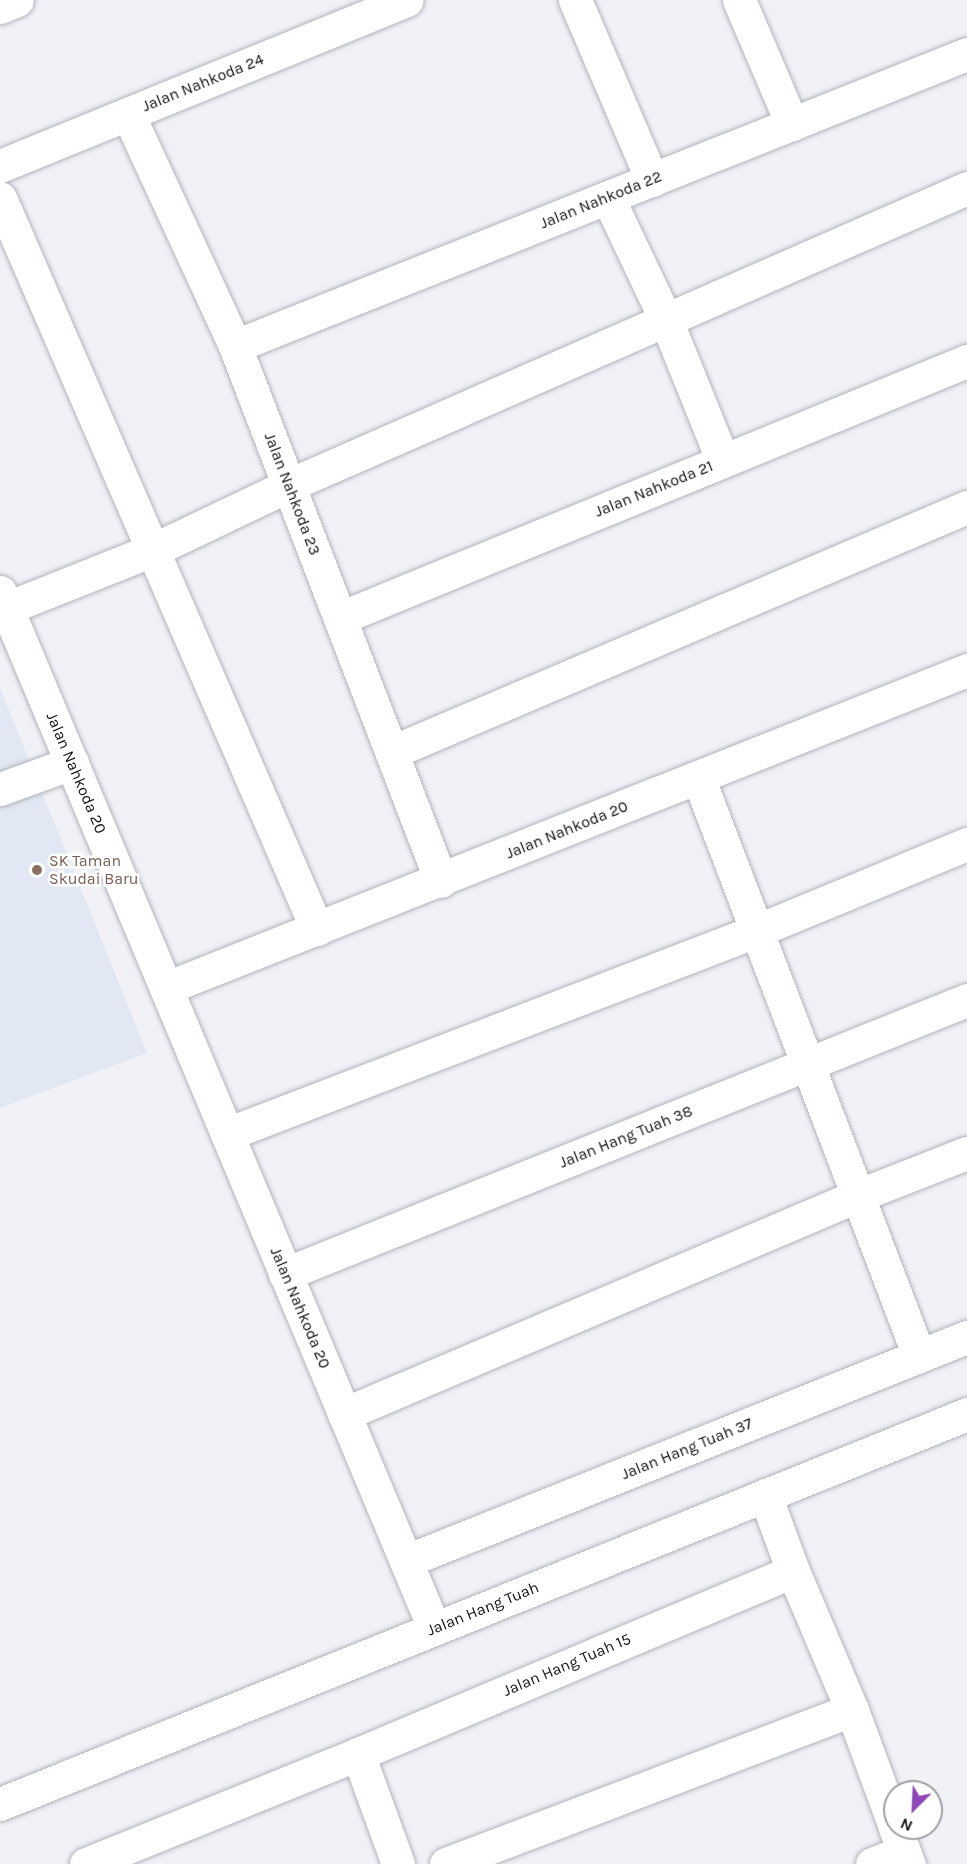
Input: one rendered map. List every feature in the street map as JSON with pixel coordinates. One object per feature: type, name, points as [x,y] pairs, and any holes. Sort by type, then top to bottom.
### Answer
[{"type":"street","points":[[0,7],[16,0]]},
{"type":"street","name":"Jalan Nahkoda 24","points":[[0,166],[406,0]]},
{"type":"street","points":[[575,0],[652,180]]},
{"type":"street","points":[[739,0],[792,124]]},
{"type":"street","name":"Jalan Nahkoda 22","points":[[235,346],[967,54]]},
{"type":"street","name":"Jalan Nahkoda 23","points":[[128,114],[235,346],[441,881]]},
{"type":"street","points":[[4,600],[153,550],[289,485],[967,188]]},
{"type":"street","points":[[0,198],[317,929]]},
{"type":"street","points":[[608,198],[666,320],[723,461]]},
{"type":"street","name":"Jalan Nahkoda 21","points":[[340,618],[967,361]]},
{"type":"street","points":[[392,752],[967,507]]},
{"type":"street","name":"Jalan Nahkoda 20","points":[[4,600],[434,1628]]},
{"type":"street","name":"Jalan Nahkoda 20","points":[[166,988],[441,881],[967,670]]},
{"type":"street","points":[[0,789],[72,763]]},
{"type":"street","points":[[698,777],[919,1356]]},
{"type":"street","points":[[227,1134],[756,931],[967,844]]},
{"type":"street","name":"Jalan Hang Tuah 38","points":[[285,1274],[967,1000]]},
{"type":"street","points":[[344,1414],[857,1196],[967,1153]]},
{"type":"street","name":"Jalan Hang Tuah 37","points":[[406,1562],[967,1337]]},
{"type":"street","name":"Jalan Hang Tuah","points":[[0,1804],[967,1414]]},
{"type":"street","points":[[765,1495],[793,1571],[852,1710],[901,1843],[872,1864]]},
{"type":"street","name":"Jalan Hang Tuah 15","points":[[86,1864],[358,1754],[793,1571]]},
{"type":"street","points":[[446,1864],[852,1710]]},
{"type":"street","points":[[358,1754],[398,1864]]},
{"type":"shaded area","name":"SK Taman Skudai Baru","points":[[0,688],[147,1053],[0,1108]]},
{"type":"place","name":"SK Taman Skudai Baru","points":[[37,870]]}]
